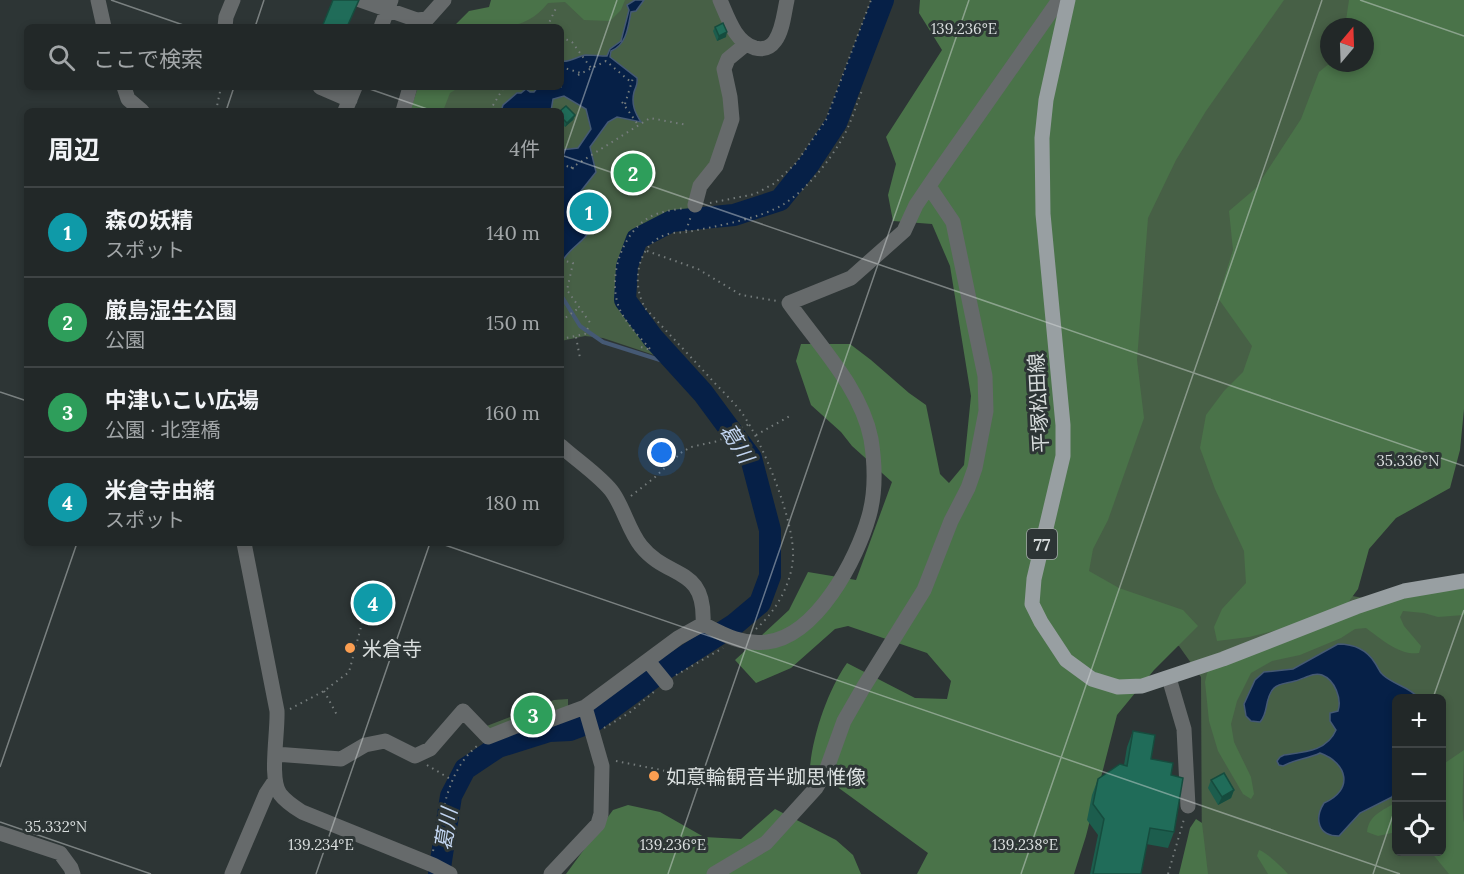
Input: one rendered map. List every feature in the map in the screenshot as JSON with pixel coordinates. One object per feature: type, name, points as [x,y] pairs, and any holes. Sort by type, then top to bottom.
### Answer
[{"type":"main road","name":"平塚松田線","points":[[1068,0],[1046,100],[1042,138],[1043,214],[1063,425],[1063,456],[1034,579],[1032,604],[1066,660],[1092,679],[1118,687],[1142,686],[1404,591],[1464,581]]},
{"type":"street","points":[[98,0],[103,24]]},
{"type":"street","points":[[225,24],[232,0]]},
{"type":"street","points":[[360,0],[390,5],[417,20],[430,23]]},
{"type":"street","points":[[426,0],[430,23]]},
{"type":"street","points":[[430,23],[444,0]]},
{"type":"street","points":[[720,0],[731,25],[745,45],[761,50],[769,47],[777,39],[787,0]]},
{"type":"street","points":[[275,754],[341,759],[365,745],[385,741],[415,756],[430,749],[463,711],[488,737],[516,726],[539,724],[585,710],[678,638],[707,626],[736,640],[769,642],[783,638],[811,618],[843,576],[853,557],[869,515],[875,464],[861,407],[833,362],[789,303],[851,278],[904,231],[916,205],[1059,0]]},
{"type":"street","points":[[382,24],[390,5]]},
{"type":"street","points":[[695,205],[700,186],[716,166],[732,119],[724,69],[728,59],[745,45]]},
{"type":"street","points":[[125,90],[128,99],[138,108]]},
{"type":"street","points":[[328,90],[350,99]]},
{"type":"street","points":[[404,108],[409,90]]},
{"type":"street","points":[[714,874],[766,843],[821,779],[844,721],[862,688],[924,590],[975,468],[986,411],[986,376],[980,358],[953,222],[930,188]]},
{"type":"street","points":[[564,449],[613,492],[641,546],[691,580],[696,586],[707,626]]},
{"type":"street","points":[[245,546],[277,711],[278,730],[274,782],[279,793],[302,812],[433,858],[450,874]]},
{"type":"street","points":[[648,661],[666,682]]},
{"type":"street","points":[[1169,678],[1184,729],[1188,806]]},
{"type":"street","points":[[551,874],[598,824],[601,814],[602,766],[585,710]]},
{"type":"street","points":[[232,874],[266,794],[274,782]]},
{"type":"street","points":[[0,833],[60,853],[73,874]]},
{"type":"path","points":[[641,347],[651,350],[625,320],[618,307],[615,281],[617,263],[632,235],[648,218],[695,205],[755,194],[775,183],[796,163],[826,120],[871,0]]},
{"type":"path","points":[[548,24],[557,6]]},
{"type":"path","points":[[564,38],[572,42],[591,68]]},
{"type":"path","points":[[564,68],[579,74],[606,61],[632,82]]},
{"type":"path","points":[[633,78],[623,104],[639,126]]},
{"type":"path","points":[[592,735],[612,725],[666,682],[709,655],[732,644],[769,616],[780,600],[793,557],[790,532],[774,477],[756,436],[740,410],[646,309],[640,300],[638,271],[647,250],[666,234],[693,231],[770,212],[793,198],[816,174],[842,139],[863,88]]},
{"type":"path","points":[[217,108],[220,90]]},
{"type":"path","points":[[492,108],[502,90]]},
{"type":"path","points":[[571,168],[650,118],[687,125]]},
{"type":"path","points":[[564,165],[575,169]]},
{"type":"path","points":[[647,250],[698,269],[741,295],[789,303]]},
{"type":"path","points":[[564,261],[573,263],[567,290],[591,324]]},
{"type":"path","points":[[564,319],[580,307]]},
{"type":"path","points":[[564,338],[585,334],[588,328]]},
{"type":"path","points":[[576,336],[580,358]]},
{"type":"path","points":[[756,436],[790,416]]},
{"type":"path","points":[[619,504],[654,478],[682,452],[691,447],[718,441],[749,425]]},
{"type":"path","points":[[277,711],[291,709],[324,691],[348,672],[369,597]]},
{"type":"path","points":[[324,691],[337,715]]},
{"type":"path","points":[[433,858],[446,795],[456,771],[472,750],[488,737]]},
{"type":"path","points":[[415,756],[452,780]]},
{"type":"path","points":[[600,761],[614,761],[681,774]]},
{"type":"path","points":[[1168,874],[1188,806]]},
{"type":"green space","points":[[491,0],[625,0],[621,10],[610,21],[584,20],[565,2],[548,3],[528,20],[518,24],[456,24],[469,11],[489,7]]},
{"type":"green space","points":[[507,0],[718,0],[738,45],[725,58],[728,115],[714,162],[690,209],[658,218],[635,236],[621,262],[618,276],[620,304],[626,318],[660,357],[603,338],[585,336],[564,340],[564,108],[412,108],[427,90],[564,90],[564,24],[485,24]]},
{"type":"green space","points":[[920,0],[1284,0],[1206,111],[1176,160],[1148,218],[1137,360],[1144,418],[1108,520],[1093,549],[1089,571],[1119,588],[1183,610],[1198,626],[1154,670],[1117,715],[1074,874],[917,874],[928,853],[810,767],[822,713],[847,663],[915,698],[947,699],[951,681],[927,653],[848,626],[835,629],[791,668],[756,683],[735,660],[789,610],[808,572],[856,580],[892,482],[811,405],[796,361],[801,344],[850,344],[926,405],[940,474],[949,483],[964,465],[971,396],[950,266],[932,224],[893,221],[888,195],[896,164],[886,137],[942,50],[919,13]]},
{"type":"green space","points":[[1235,0],[1464,0],[1336,593],[1385,602],[1464,601],[1464,874],[1202,874],[1201,677],[1179,646],[1086,632],[1071,569],[1106,291]]},
{"type":"green space","points":[[1349,0],[1464,0],[1464,409],[1460,450],[1450,488],[1396,518],[1369,549],[1358,589],[1347,604],[1296,625],[1249,637],[1217,641],[1214,627],[1222,609],[1246,583],[1244,551],[1215,489],[1200,448],[1206,415],[1224,391],[1243,372],[1252,346],[1218,298],[1233,250],[1229,211],[1256,188],[1301,119],[1319,72],[1374,72],[1374,18],[1346,18]]},
{"type":"green space","points":[[417,90],[455,90],[450,93],[444,108],[411,108]]},
{"type":"green space","points":[[1464,586],[1464,615],[1438,617],[1403,611],[1400,617],[1404,626],[1421,646],[1419,653],[1398,649],[1384,642],[1366,628],[1355,629],[1341,638],[1300,655],[1272,661],[1251,673],[1237,701],[1231,724],[1234,742],[1251,777],[1254,794],[1251,799],[1243,794],[1218,751],[1209,721],[1205,682],[1209,665],[1395,598]]},
{"type":"green space","points":[[568,699],[568,708],[491,732],[484,727],[554,700]]},
{"type":"green space","points":[[1464,750],[1464,874],[1449,874],[1434,856],[1446,856],[1446,762]]},
{"type":"green space","points":[[628,805],[660,812],[704,837],[741,839],[775,809],[836,840],[853,855],[861,874],[566,874],[613,810]]},
{"type":"green space","points":[[1392,805],[1392,833],[1378,836],[1367,832],[1371,821]]},
{"type":"green space","points":[[1196,819],[1202,823],[1208,874],[1179,874],[1190,828]]},
{"type":"green space","points":[[1259,850],[1288,874],[1268,874],[1257,856]]},
{"type":"water","points":[[635,0],[644,0],[636,11],[631,12],[624,40],[611,51],[610,57],[637,78],[633,104],[641,122],[617,117],[608,122],[590,147],[596,172],[581,191],[576,204],[588,225],[588,232],[564,258],[564,150],[578,148],[591,129],[586,109],[564,96],[553,99],[552,108],[502,108],[517,93],[525,90],[534,92],[536,90],[564,90],[564,61],[586,55],[607,56],[610,49],[621,41],[629,10],[627,5]]},
{"type":"water","points":[[1338,644],[1349,645],[1364,651],[1372,658],[1383,675],[1414,694],[1392,694],[1392,797],[1360,813],[1339,836],[1322,830],[1319,820],[1324,803],[1334,798],[1343,784],[1344,777],[1337,763],[1320,753],[1283,766],[1277,761],[1284,755],[1300,753],[1321,746],[1332,737],[1336,730],[1330,721],[1330,713],[1338,711],[1339,706],[1338,696],[1331,681],[1319,674],[1278,685],[1271,692],[1265,714],[1260,722],[1251,721],[1246,716],[1244,704],[1255,680],[1264,672],[1293,669]]},
{"type":"building","points":[[333,0],[359,0],[348,24],[323,24]]},
{"type":"building","points":[[723,23],[727,32],[719,36],[715,27]]},
{"type":"building","points":[[566,106],[575,115],[567,123],[564,120],[564,108]]},
{"type":"building","points":[[1133,731],[1155,735],[1151,759],[1173,763],[1171,775],[1183,778],[1174,832],[1150,828],[1141,874],[1093,874],[1104,819],[1093,804],[1098,779],[1120,764],[1127,766]]},
{"type":"building","points":[[1224,773],[1234,790],[1222,797],[1211,780]]},
{"type":"waterway","name":"葛川","points":[[439,874],[451,796],[465,769],[498,747],[549,731],[570,730],[594,721],[665,669],[735,624],[760,603],[770,576],[770,530],[751,458],[703,393],[653,338],[625,300],[627,266],[637,239],[672,221],[734,215],[780,200],[809,164],[836,123],[883,0]]},
{"type":"waterway","points":[[564,300],[580,326],[603,342],[679,366]]},
{"type":"place","name":"厳島湿生公園","points":[[633,173]]},
{"type":"place","name":"森の妖精","points":[[589,212]]},
{"type":"place","name":"米倉寺由緒","points":[[373,603]]},
{"type":"place","name":"米倉寺","points":[[350,648]]},
{"type":"place","name":"中津いこい広場","points":[[533,715]]},
{"type":"place","name":"如意輪観音半跏思惟像","points":[[654,776]]}]
